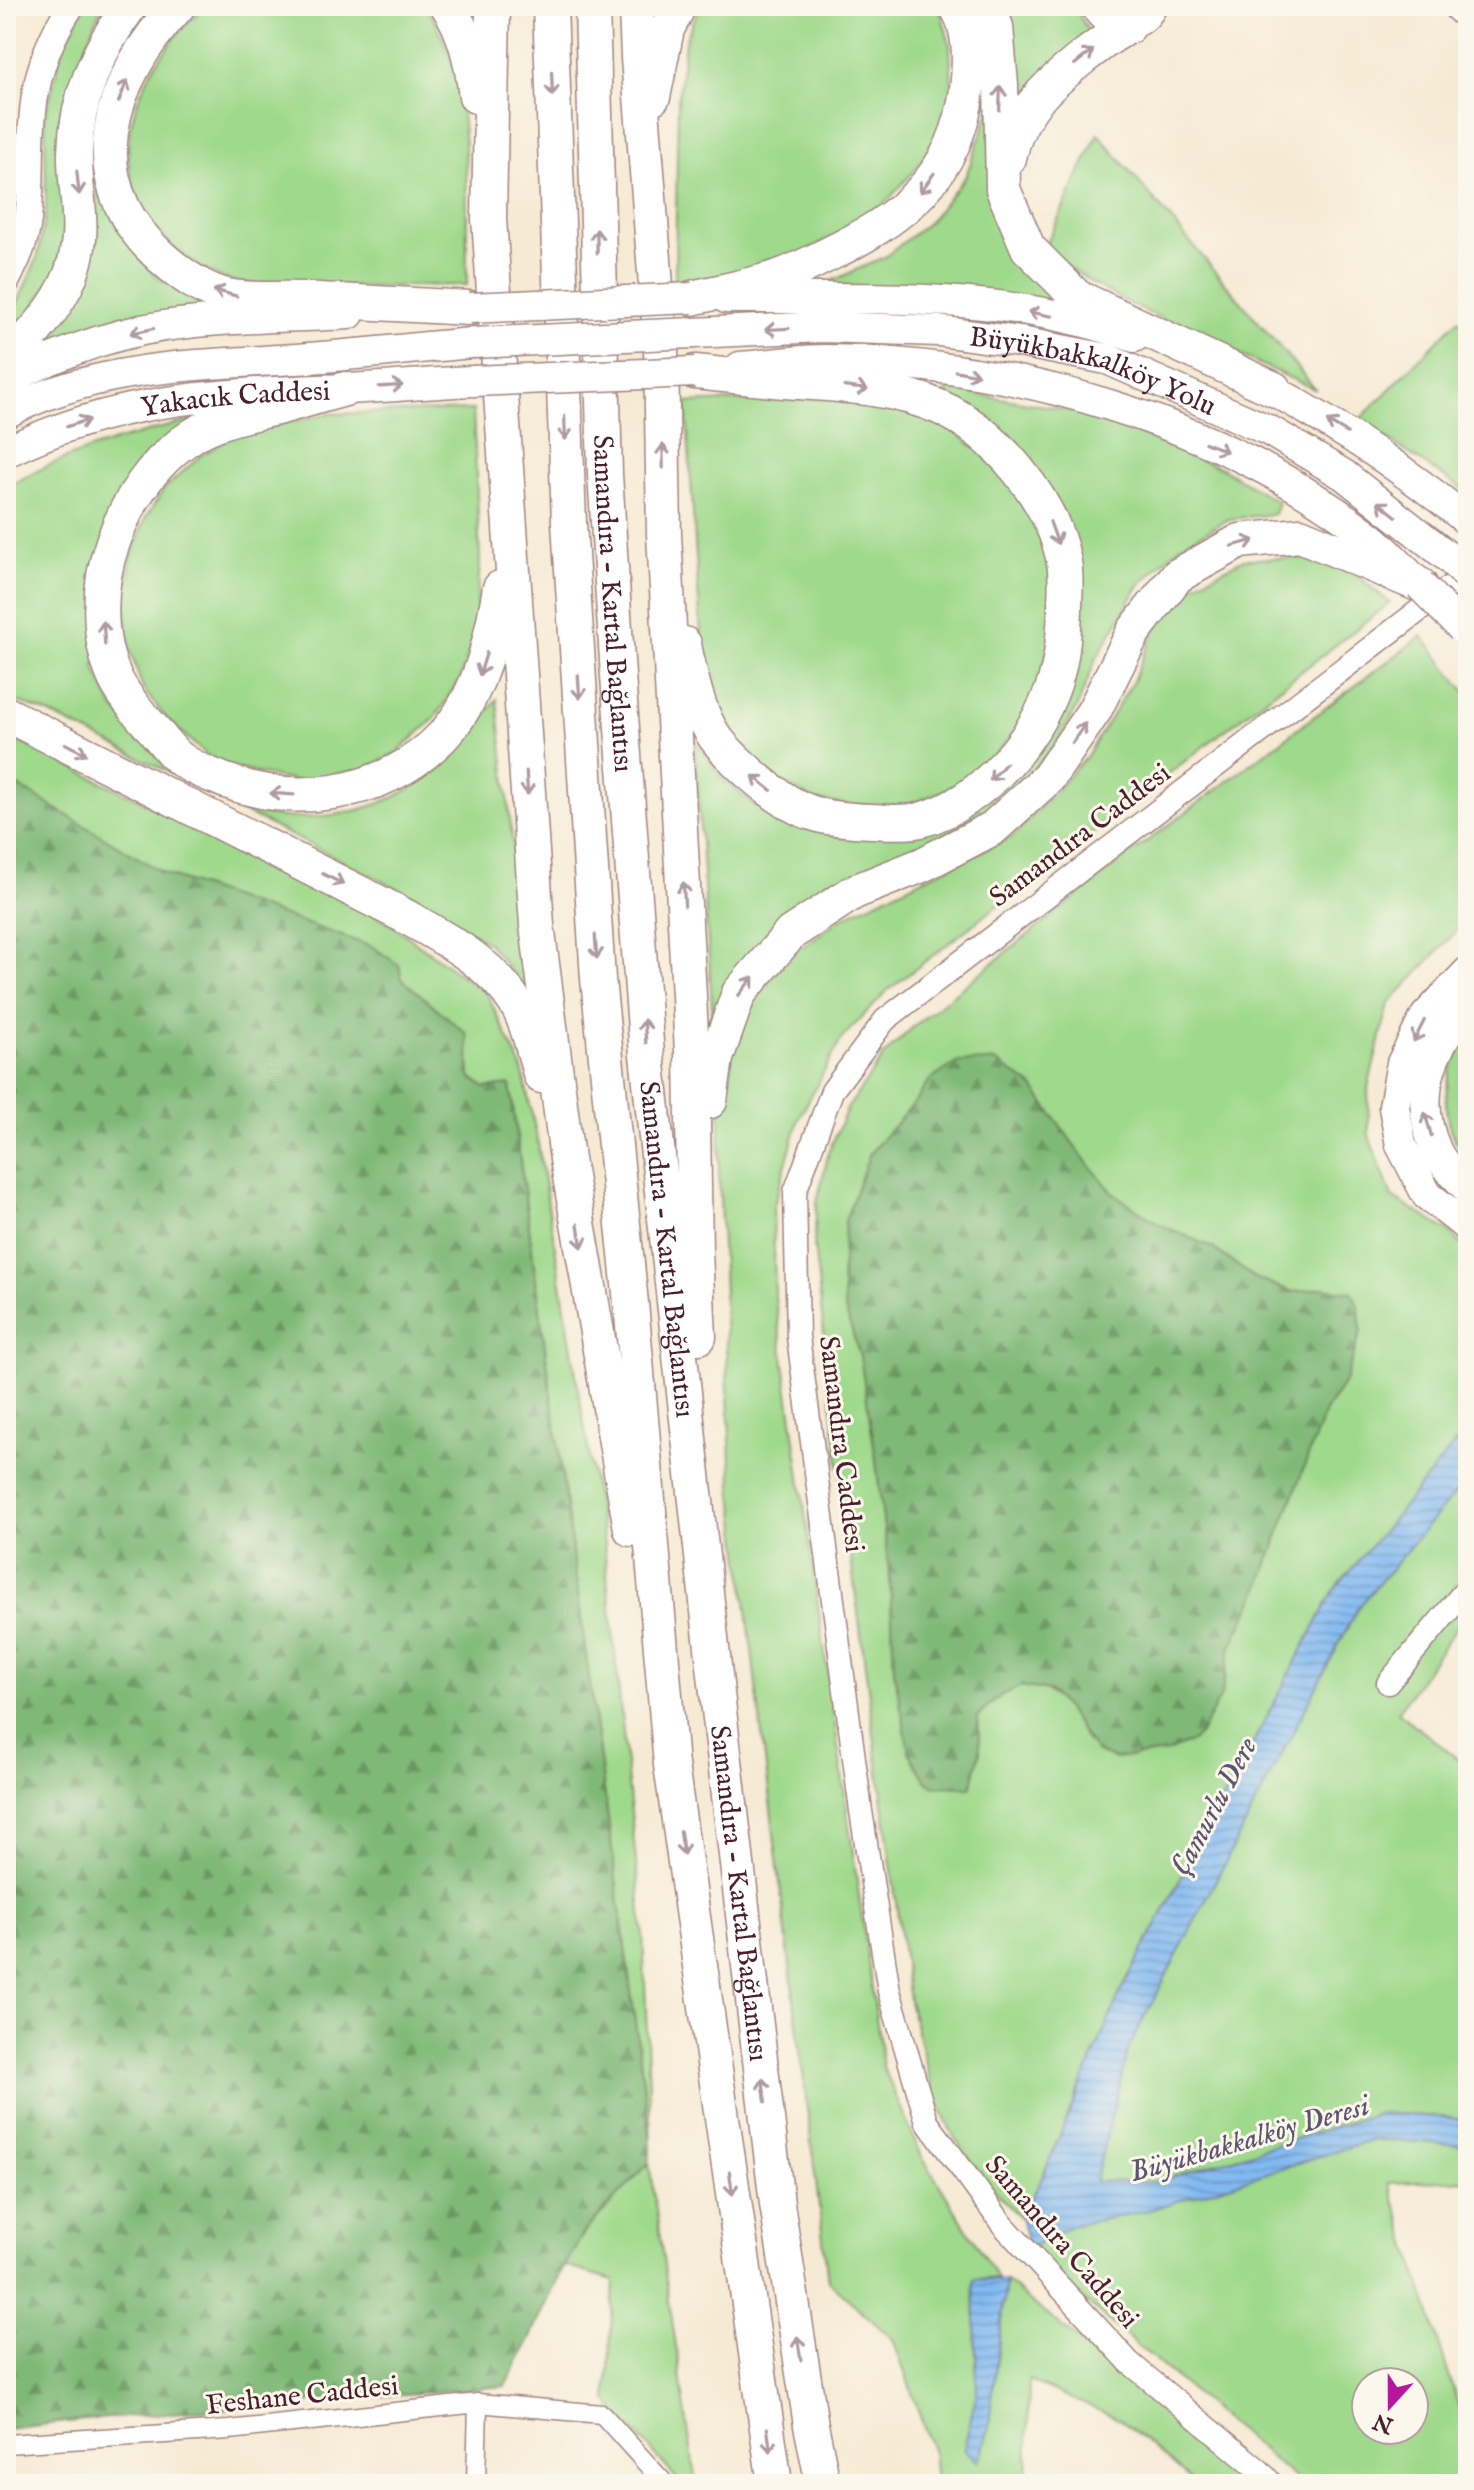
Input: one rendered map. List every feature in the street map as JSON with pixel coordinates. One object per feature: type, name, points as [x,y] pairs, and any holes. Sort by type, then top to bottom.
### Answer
[{"type":"highway","points":[[6,362],[35,332],[56,303],[71,273],[81,212],[75,154],[80,114],[99,53],[130,6]]},
{"type":"highway","points":[[178,6],[141,52],[112,121],[109,162],[112,176],[119,203],[140,237],[183,277],[227,296],[470,308]]},
{"type":"highway","points":[[448,6],[472,61],[489,218],[537,925],[567,1159],[671,1765]]},
{"type":"highway","points":[[489,218],[493,6]]},
{"type":"highway","name":"Samandıra - Kartal Bağlantısı","points":[[550,6],[569,523],[598,979],[671,1765],[775,2484]]},
{"type":"highway","name":"Samandıra - Kartal Bağlantısı","points":[[592,6],[605,474],[647,1055],[777,2204],[823,2484]]},
{"type":"highway","points":[[636,6],[661,348],[664,534],[692,1052],[695,1252],[717,1693]]},
{"type":"highway","points":[[652,214],[651,111],[667,29],[679,6]]},
{"type":"highway","points":[[692,298],[782,276],[866,237],[914,201],[955,145],[964,114],[970,63],[961,13],[956,6]]},
{"type":"highway","points":[[988,6],[996,27],[1001,85],[1003,189],[1028,248],[1077,297],[1274,389],[1360,441],[1428,488],[1468,521]]},
{"type":"highway","points":[[1003,189],[1011,146],[1024,116],[1050,83],[1141,16]]},
{"type":"highway","points":[[6,381],[38,364],[98,341],[186,323],[692,298],[858,299],[1004,307],[1104,327],[1274,389]]},
{"type":"highway","name":"Büyükbakkalköy Yolu","points":[[472,343],[823,327],[939,331],[1020,342],[1107,359],[1270,431],[1344,475],[1461,569]]},
{"type":"highway","name":"Yakacık Caddesi","points":[[6,413],[61,389],[108,375],[188,365],[472,343]]},
{"type":"highway","name":"Büyükbakkalköy Yolu","points":[[473,381],[695,372],[823,360],[935,367],[1051,387],[1111,405],[1167,427],[1237,456],[1295,487],[1367,534],[1465,631]]},
{"type":"highway","points":[[664,534],[690,674],[711,731],[755,779],[797,809],[828,819],[920,820],[953,805],[989,782],[1017,752],[1046,705],[1058,671],[1062,642],[1066,592],[1064,562],[1045,510],[1017,469],[985,435],[939,407],[888,392],[695,372]]},
{"type":"highway","name":"Yakacık Caddesi","points":[[6,452],[38,436],[118,410],[191,397],[473,381]]},
{"type":"highway","points":[[345,389],[230,419],[198,433],[154,467],[133,496],[117,530],[104,566],[104,646],[115,679],[144,719],[179,758],[250,790],[303,796],[352,789],[384,777],[442,737],[479,679],[492,636],[502,574],[508,504]]},
{"type":"highway","points":[[695,1252],[716,1058],[739,993],[791,933],[854,892],[922,865],[993,828],[1048,778],[1094,711],[1134,631],[1177,576],[1240,541],[1300,535],[1420,585]]},
{"type":"highway","points":[[6,714],[459,946],[499,981],[519,1008],[567,1159]]},
{"type":"highway","points":[[1468,972],[1426,1016],[1402,1063],[1394,1107],[1401,1145],[1427,1195],[1468,1227]]},
{"type":"highway","points":[[1468,1006],[1446,1031],[1429,1070],[1424,1111],[1437,1153],[1468,1189]]},
{"type":"main road","points":[[6,282],[20,253],[28,220],[35,95],[45,57],[58,26],[71,6]]},
{"type":"main road","points":[[1093,6],[1107,22],[1141,16]]},
{"type":"main road","points":[[1455,6],[1468,18]]},
{"type":"street","name":"Samandıra Caddesi","points":[[1272,2484],[1130,2363],[1003,2225],[927,2122],[889,1991],[861,1811],[798,1337],[795,1192],[832,1091],[885,1020],[1461,569]]},
{"type":"street","points":[[1388,1683],[1468,1587]]},
{"type":"street","points":[[476,2484],[478,2403]]},
{"type":"street","name":"Feshane Caddesi","points":[[6,2444],[229,2430],[478,2403],[602,2414],[665,2484]]},
{"type":"green space","points":[[84,6],[104,6],[59,116],[65,215],[62,264],[6,348],[6,323],[14,312],[38,256],[46,211],[45,116],[63,46]]},
{"type":"green space","points":[[205,6],[425,6],[441,34],[453,66],[460,102],[466,178],[467,285],[326,287],[242,283],[200,267],[170,243],[146,214],[133,183],[128,152],[132,120],[143,89],[159,59],[180,31]]},
{"type":"green space","points":[[700,6],[935,6],[942,16],[950,45],[952,89],[941,131],[915,170],[879,210],[805,252],[729,278],[675,280],[678,100],[685,41]]},
{"type":"green space","points":[[1008,6],[1079,6],[1080,17],[1095,41],[1019,106],[1012,17]]},
{"type":"green space","points":[[991,107],[991,190],[1012,254],[1061,304],[825,284],[885,257],[929,222],[966,176]]},
{"type":"green space","points":[[1098,134],[1316,390],[1130,304],[1093,284],[1044,249]]},
{"type":"green space","points":[[97,190],[103,193],[121,235],[159,279],[211,307],[42,353],[84,286],[97,233]]},
{"type":"green space","points":[[1458,320],[1468,330],[1468,493],[1359,420]]},
{"type":"green space","points":[[947,389],[1091,414],[1221,468],[1278,502],[1274,514],[1229,519],[1181,545],[1139,585],[1096,659],[1077,707],[1055,746],[989,814],[788,913],[747,955],[713,1019],[694,739],[722,778],[757,807],[763,802],[866,836],[1022,768],[1075,550],[945,395]]},
{"type":"green space","points":[[831,397],[916,415],[957,433],[991,461],[1030,508],[1051,568],[1052,630],[1039,689],[1018,728],[989,761],[953,787],[910,804],[864,807],[815,800],[768,775],[729,733],[711,690],[702,650],[686,403]]},
{"type":"green space","points":[[473,410],[480,560],[475,632],[460,679],[435,718],[398,752],[364,769],[298,782],[216,764],[167,719],[143,689],[128,644],[125,598],[130,561],[145,519],[164,489],[199,457],[232,436],[325,414]]},
{"type":"green space","points":[[204,417],[125,493],[95,668],[112,706],[175,775],[48,713],[6,697],[6,488],[77,454]]},
{"type":"green space","points":[[1304,558],[1353,572],[1390,603],[888,990],[842,1038],[799,1118],[773,1209],[775,1299],[883,2067],[922,2157],[998,2279],[974,2279],[977,2392],[964,2449],[978,2461],[988,2432],[1006,2281],[1254,2484],[1196,2484],[1121,2420],[1029,2380],[1027,2484],[936,2484],[933,2452],[893,2339],[828,2281],[732,1486],[719,1173],[721,1071],[747,1011],[786,959],[843,917],[1014,836],[1087,756],[1132,683],[1155,629],[1193,585],[1244,559]]},
{"type":"green space","points":[[1422,636],[1468,695],[1468,925],[1456,931],[1389,1004],[1368,1087],[1369,1136],[1392,1197],[1447,1230],[1468,1251],[1468,1428],[1333,1592],[1121,1991],[1041,2180],[1021,2218],[997,2194],[955,2139],[934,2095],[909,2001],[839,1467],[814,1245],[817,1202],[829,1151],[847,1109],[885,1054],[914,1026],[1126,857]],"holes":[[[930,1080],[1032,1086],[1084,1159],[1114,1194],[1159,1224],[1213,1248],[1256,1279],[1294,1292],[1322,1288],[1345,1381],[1325,1411],[1255,1598],[1231,1646],[1221,1696],[1087,1742],[1060,1702],[1041,1688],[1031,1686],[1007,1692],[978,1716],[901,1709],[894,1669],[890,1577],[875,1452],[860,1356],[845,1309],[842,1276],[845,1221],[870,1153],[917,1100]]]},
{"type":"green space","points":[[497,699],[529,994],[488,943],[425,902],[236,808],[278,816],[307,817],[330,816],[374,805],[415,786],[452,757]]},
{"type":"green space","points":[[6,735],[385,920],[487,994],[522,1068],[537,1138],[604,1545],[643,1932],[651,2142],[510,1085],[485,1088],[470,1077],[467,1034],[401,979],[234,899],[165,874],[6,779]]},
{"type":"green space","points":[[6,779],[165,874],[373,947],[399,965],[402,979],[467,1034],[470,1077],[485,1088],[510,1085],[651,2142],[649,2163],[586,2229],[564,2266],[505,2386],[6,2429]]},
{"type":"green space","points":[[1468,1034],[1468,1158],[1450,1129],[1446,1097],[1453,1064]]},
{"type":"green space","points":[[996,1061],[1032,1086],[1084,1159],[1114,1194],[1159,1224],[1213,1248],[1256,1279],[1294,1292],[1322,1288],[1352,1292],[1359,1308],[1361,1332],[1345,1381],[1325,1411],[1255,1598],[1231,1646],[1221,1696],[1200,1734],[1192,1742],[1167,1752],[1115,1759],[1095,1751],[1066,1708],[1049,1691],[1021,1686],[1000,1696],[978,1716],[980,1752],[971,1787],[935,1786],[925,1780],[909,1752],[894,1669],[890,1577],[875,1452],[860,1356],[845,1309],[842,1276],[845,1221],[870,1153],[917,1100],[930,1080],[958,1062]]},
{"type":"green space","points":[[1468,1478],[1468,1610],[1398,1712],[1468,1767],[1468,2119],[1380,2113],[1155,2182],[1095,2182],[1129,2047],[1357,1609]]},
{"type":"green space","points":[[1374,2139],[1468,2145],[1468,2180],[1389,2183],[1468,2437],[1468,2484],[1302,2484],[1086,2302],[1029,2249],[1070,2226],[1149,2210]]},
{"type":"green space","points":[[649,2163],[696,2484],[678,2484],[678,2480],[607,2401],[614,2280],[564,2266],[586,2230]]},
{"type":"water","points":[[1468,1428],[1468,1478],[1357,1609],[1129,2047],[1095,2181],[1155,2182],[1380,2113],[1468,2119],[1468,2145],[1374,2139],[1149,2210],[1070,2226],[1029,2249],[1021,2218],[1041,2180],[1121,1991],[1333,1592]]},
{"type":"water","points":[[974,2279],[1006,2281],[988,2432],[978,2462],[964,2448],[977,2392]]},
{"type":"water label","name":"Çamurlu Dere","points":[[1213,1806]]},
{"type":"water label","name":"Büyükbakkalköy Deresi","points":[[1249,2138]]}]
